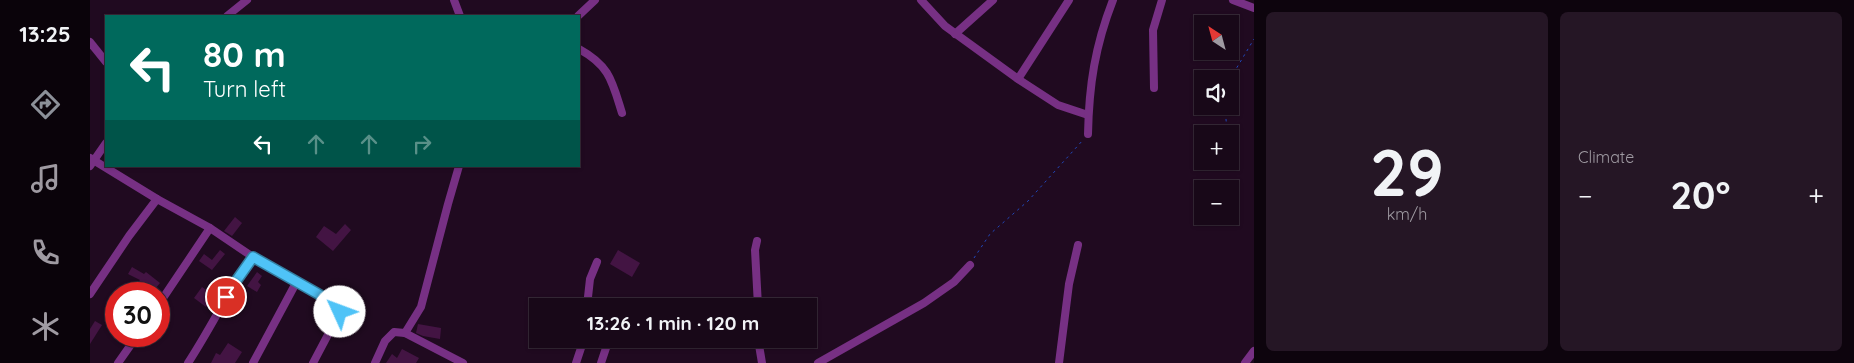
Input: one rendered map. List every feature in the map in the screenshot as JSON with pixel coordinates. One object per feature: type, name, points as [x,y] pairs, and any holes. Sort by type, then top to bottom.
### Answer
[{"type":"street","points":[[228,15],[247,0]]},
{"type":"street","points":[[454,0],[460,15]]},
{"type":"street","points":[[579,15],[595,0]]},
{"type":"street","points":[[921,0],[955,34],[1018,79],[1058,104],[1088,115]]},
{"type":"street","points":[[955,34],[994,0]]},
{"type":"street","points":[[1018,79],[1069,0]]},
{"type":"street","points":[[1088,134],[1088,115],[1096,50],[1113,0]]},
{"type":"street","points":[[1154,88],[1153,30],[1162,0]]},
{"type":"street","points":[[1233,0],[1254,8]]},
{"type":"street","points":[[90,42],[105,61]]},
{"type":"street","points":[[580,50],[595,58],[604,68],[615,90],[622,113]]},
{"type":"street","points":[[105,144],[91,162],[210,228],[253,257],[297,281],[339,308],[340,312],[313,363]]},
{"type":"street","points":[[405,333],[421,307],[459,167]]},
{"type":"street","points":[[90,294],[129,236],[157,199]]},
{"type":"street","points":[[170,288],[210,228]]},
{"type":"street","points":[[758,241],[755,250],[758,298]]},
{"type":"street","points":[[1059,363],[1069,284],[1078,245]]},
{"type":"street","points":[[188,363],[205,337],[234,284],[253,257]]},
{"type":"street","points":[[588,298],[590,279],[597,262]]},
{"type":"street","points":[[818,363],[924,303],[954,282],[970,265]]},
{"type":"street","points":[[253,363],[297,281]]},
{"type":"street","points":[[375,363],[388,335],[394,332],[405,333],[464,363]]},
{"type":"street","points":[[118,363],[129,347]]},
{"type":"street","points":[[576,363],[581,348]]},
{"type":"street","points":[[601,363],[606,348]]},
{"type":"street","points":[[760,348],[762,363]]},
{"type":"street","points":[[1245,363],[1254,351]]},
{"type":"street","points":[[444,363],[448,355]]},
{"type":"path","points":[[1236,70],[1254,39]]},
{"type":"path","points":[[970,265],[990,234],[1028,201],[1088,134]]},
{"type":"building","points":[[235,217],[242,223],[232,236],[224,231]]},
{"type":"building","points":[[345,224],[351,230],[333,251],[316,237],[324,226],[336,234]]},
{"type":"building","points":[[220,250],[225,254],[212,270],[199,261],[204,254],[212,260]]},
{"type":"building","points":[[618,250],[640,263],[632,277],[610,264]]},
{"type":"building","points":[[132,267],[144,274],[146,272],[159,282],[138,282],[140,280],[128,274]]},
{"type":"building","points":[[257,272],[262,276],[258,282],[261,285],[257,292],[247,286]]},
{"type":"building","points":[[202,287],[214,295],[206,307],[194,298]]},
{"type":"building","points":[[95,321],[102,325],[90,344],[90,329]]},
{"type":"building","points":[[418,324],[441,328],[440,339],[416,333]]},
{"type":"building","points":[[228,343],[242,352],[235,363],[211,363],[216,353],[220,355]]},
{"type":"building","points":[[402,349],[419,358],[416,363],[386,363],[392,354],[397,358]]},
{"type":"route","points":[[226,297],[253,257],[336,304],[340,312]]}]
